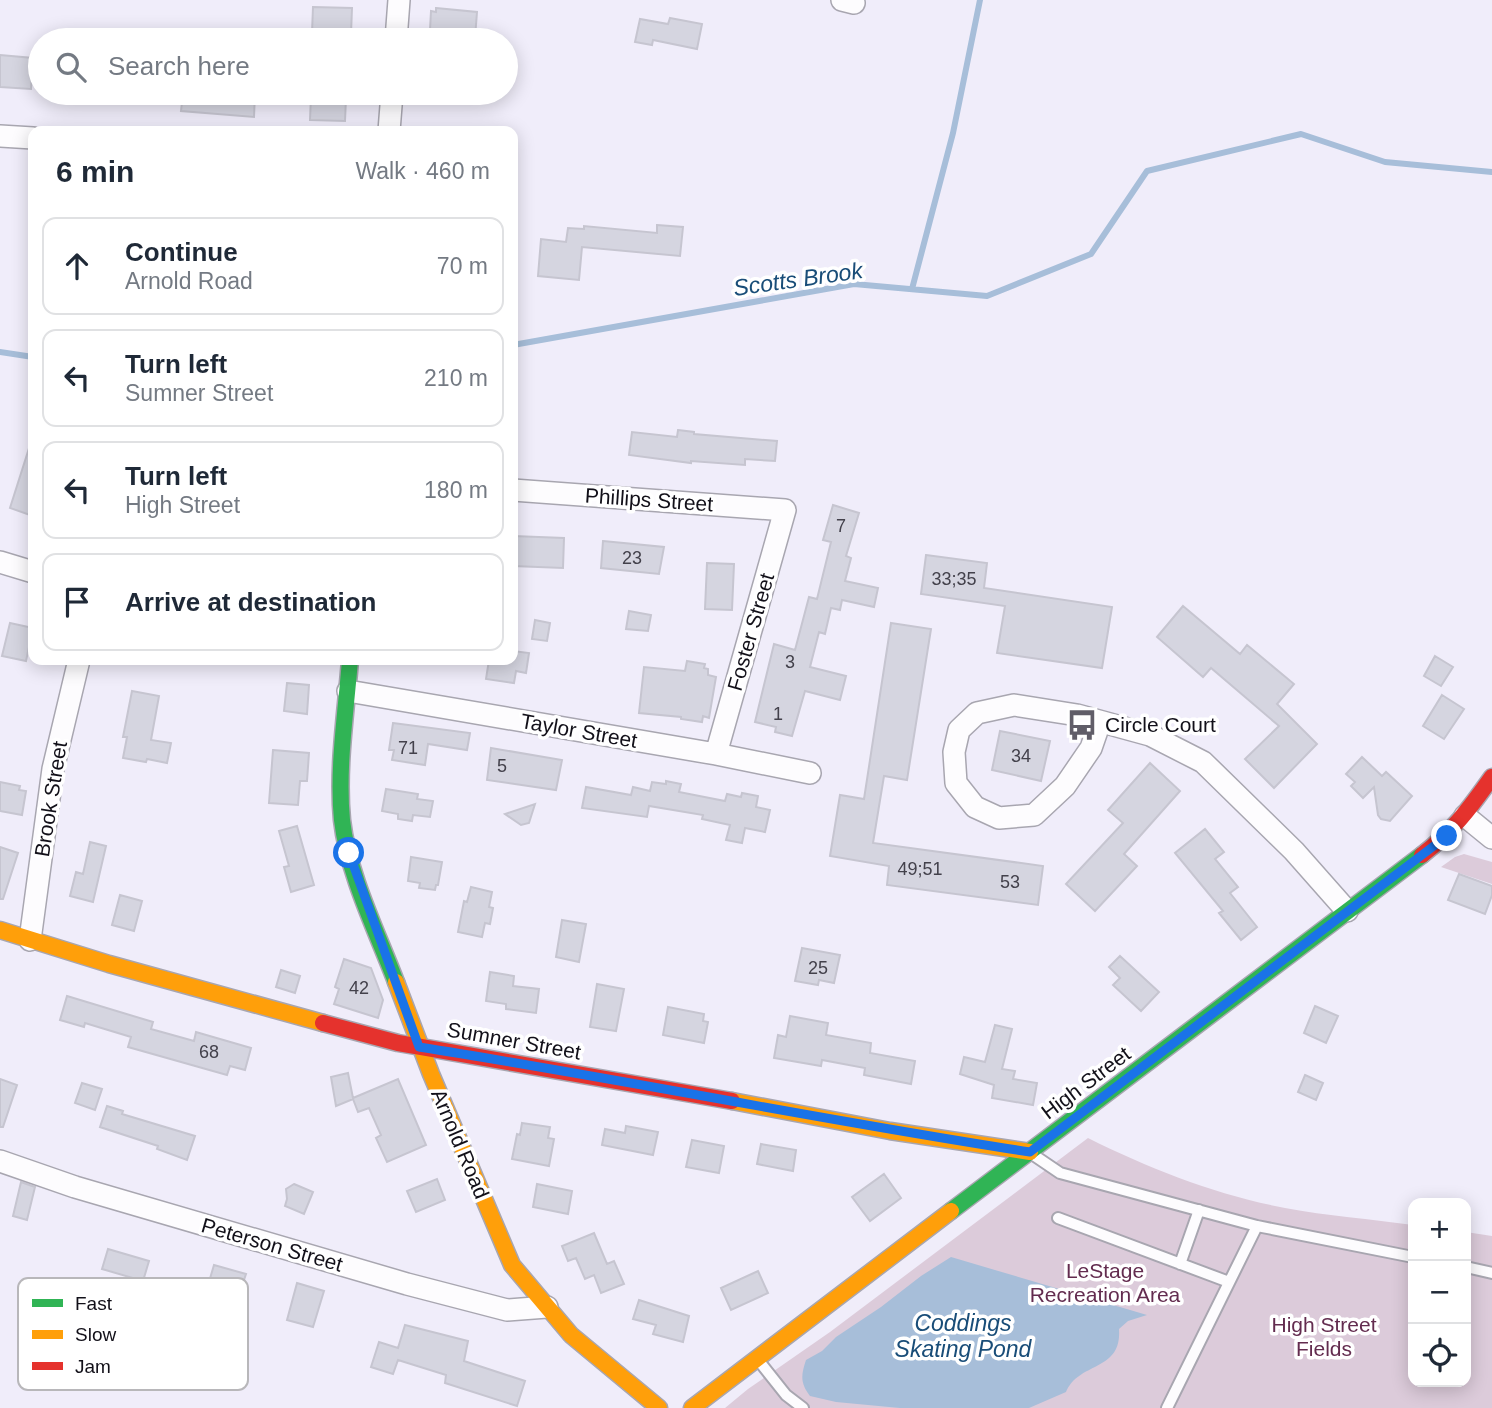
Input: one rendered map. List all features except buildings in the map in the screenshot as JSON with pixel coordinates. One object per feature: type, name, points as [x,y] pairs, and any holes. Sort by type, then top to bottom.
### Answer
[{"type":"street","points":[[397,28],[399,0]]},
{"type":"street","points":[[389,126],[391,105]]},
{"type":"street","points":[[0,136],[28,138]]},
{"type":"street","name":"Phillips Street","points":[[518,491],[785,510]]},
{"type":"street","name":"Foster Street","points":[[716,754],[785,510]]},
{"type":"street","points":[[0,562],[28,570]]},
{"type":"street","name":"Brook Street","points":[[30,940],[53,769],[78,665]]},
{"type":"street","name":"Arnold Road","points":[[350,665],[342,797],[345,836],[355,873],[419,1047],[512,1265],[571,1335],[659,1408]]},
{"type":"street","name":"Taylor Street","points":[[348,691],[716,754],[810,773]]},
{"type":"street","points":[[1100,722],[1091,748],[1065,786],[1034,814],[999,818],[975,807],[956,783],[954,752],[959,730],[977,713],[1014,705],[1100,722],[1150,735],[1203,762],[1294,850],[1348,911]]},
{"type":"street","name":"High Street","points":[[692,1408],[1447,836],[1465,816],[1492,777]]},
{"type":"street","points":[[1465,816],[1492,838]]},
{"type":"street","name":"Sumner Street","points":[[0,930],[267,1009],[419,1047],[683,1091],[890,1131],[1030,1152]]},
{"type":"street","name":"Peterson Street","points":[[0,1161],[100,1194],[407,1284],[507,1310],[547,1307]]},
{"type":"lane","points":[[1030,1152],[1060,1173],[1257,1226],[1408,1256]]},
{"type":"lane","points":[[1180,1264],[1199,1210]]},
{"type":"lane","points":[[1058,1218],[1229,1282]]},
{"type":"lane","points":[[1167,1408],[1257,1226]]},
{"type":"lane","points":[[1471,1269],[1492,1273]]},
{"type":"lane","points":[[758,1359],[786,1395],[803,1408]]},
{"type":"green space","points":[[1464,854],[1492,862],[1492,884],[1441,867]]},
{"type":"green space","name":"LeStage Recreation Area","points":[[1088,1138],[1160,1170],[1234,1196],[1301,1211],[1408,1224],[1408,1387],[1471,1387],[1471,1233],[1492,1236],[1492,1408],[725,1408]]},
{"type":"water","name":"Coddings Skating Pond","points":[[951,1257],[1147,1315],[1128,1321],[1119,1329],[1118,1343],[1107,1360],[1080,1375],[1066,1392],[1029,1408],[900,1408],[836,1402],[810,1396],[802,1379],[806,1360]]},
{"type":"waterway","points":[[912,289],[953,133],[980,0]]},
{"type":"waterway","name":"Scotts Brook","points":[[518,344],[854,284],[987,296],[1091,254],[1147,171],[1301,134],[1385,162],[1492,172]]},
{"type":"waterway","name":"Scotts Brook","points":[[0,352],[28,356]]},
{"type":"traffic: fast","points":[[350,665],[341,760],[342,820],[350,861],[396,982]]},
{"type":"traffic: fast","points":[[951,1211],[1422,855]]},
{"type":"traffic: slow","points":[[0,930],[109,964],[323,1023]]},
{"type":"traffic: slow","points":[[396,982],[431,1074],[512,1265],[571,1335],[659,1408]]},
{"type":"traffic: slow","points":[[732,1101],[890,1131],[1030,1152]]},
{"type":"traffic: slow","points":[[692,1408],[951,1211]]},
{"type":"traffic: jam","points":[[1422,855],[1460,819],[1492,777]]},
{"type":"traffic: jam","points":[[323,1023],[398,1043],[732,1101]]},
{"type":"place","name":"Circle Court","points":[[1082,725]]},
{"type":"route","points":[[349,853],[419,1047],[696,1094],[890,1131],[1030,1152],[1447,836]]},
{"type":"park label","name":"High Street Fields","points":[[1324,1337]]}]
